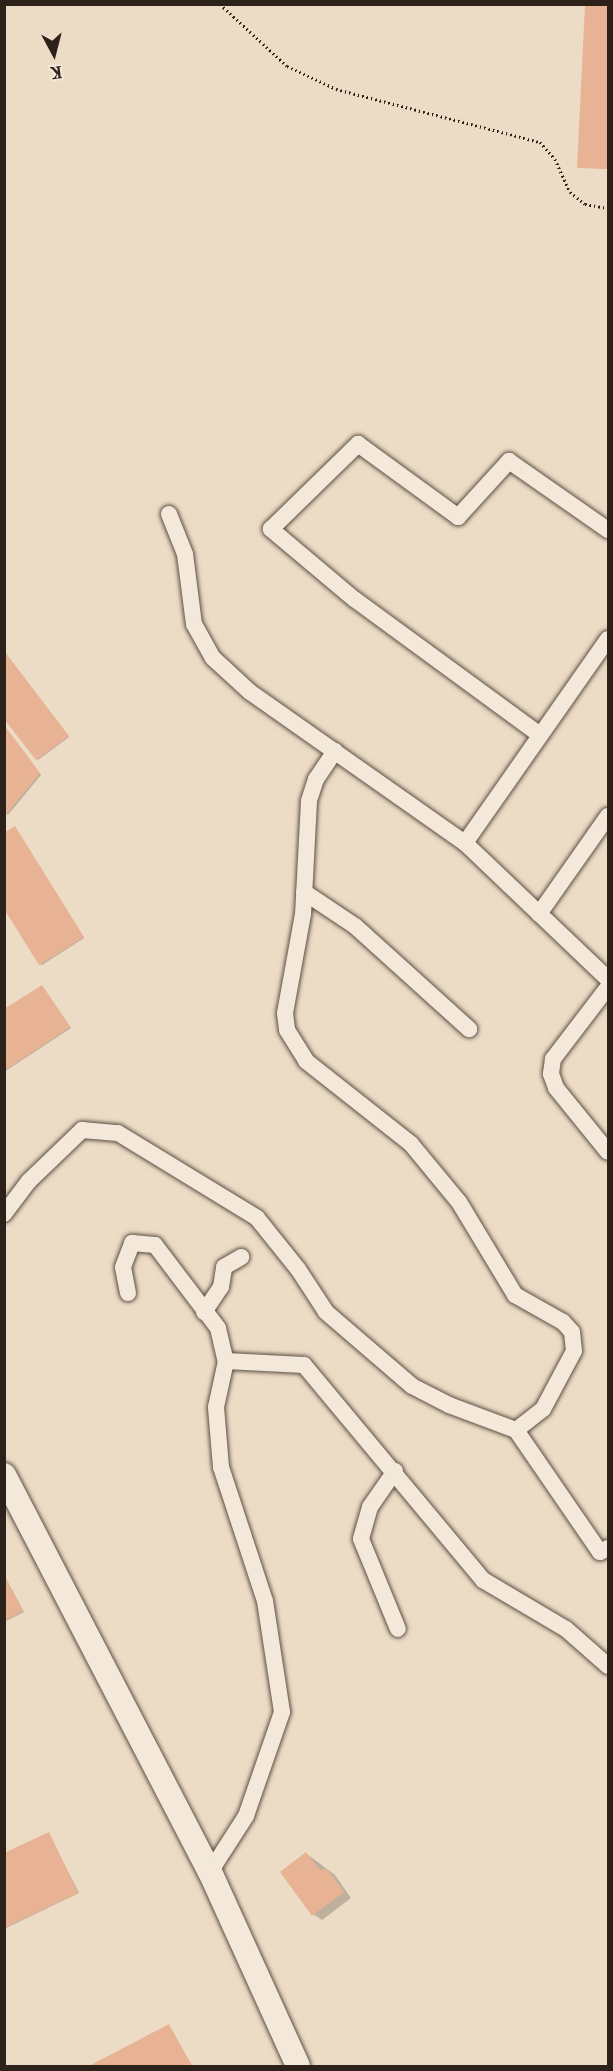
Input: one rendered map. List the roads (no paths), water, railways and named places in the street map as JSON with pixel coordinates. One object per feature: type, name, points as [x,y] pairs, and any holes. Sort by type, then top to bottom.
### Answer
[{"type":"street","points":[[540,735],[354,598],[271,529],[358,444],[458,517],[509,461],[609,530]]},
{"type":"street","points":[[169,514],[186,554],[194,624],[213,658],[250,692],[465,843],[609,979]]},
{"type":"street","points":[[465,843],[609,639]]},
{"type":"street","points":[[335,751],[316,779],[309,801],[304,892],[285,1013],[294,1047],[306,1061],[411,1144],[459,1202],[515,1295],[533,1309],[563,1322],[572,1332],[574,1351],[543,1409],[516,1430]]},
{"type":"street","points":[[539,914],[609,816]]},
{"type":"street","points":[[304,892],[355,926],[469,1029]]},
{"type":"street","points":[[609,987],[553,1059],[551,1074],[556,1088],[609,1152]]},
{"type":"street","points":[[4,1214],[29,1181],[82,1130],[118,1133],[257,1218],[298,1269],[326,1312],[412,1386],[449,1405],[516,1430],[600,1552],[609,1548]]},
{"type":"street","points":[[128,1293],[123,1267],[132,1243],[155,1245],[218,1328],[226,1362],[216,1407],[221,1467],[265,1601],[282,1712],[246,1816],[210,1872]]},
{"type":"street","points":[[204,1312],[221,1287],[224,1267],[242,1257]]},
{"type":"street","points":[[226,1362],[304,1365],[483,1580],[566,1629],[609,1666]]},
{"type":"street","points":[[395,1472],[370,1507],[361,1539],[398,1629]]},
{"type":"street","points":[[4,1475],[210,1872],[298,2067]]}]
